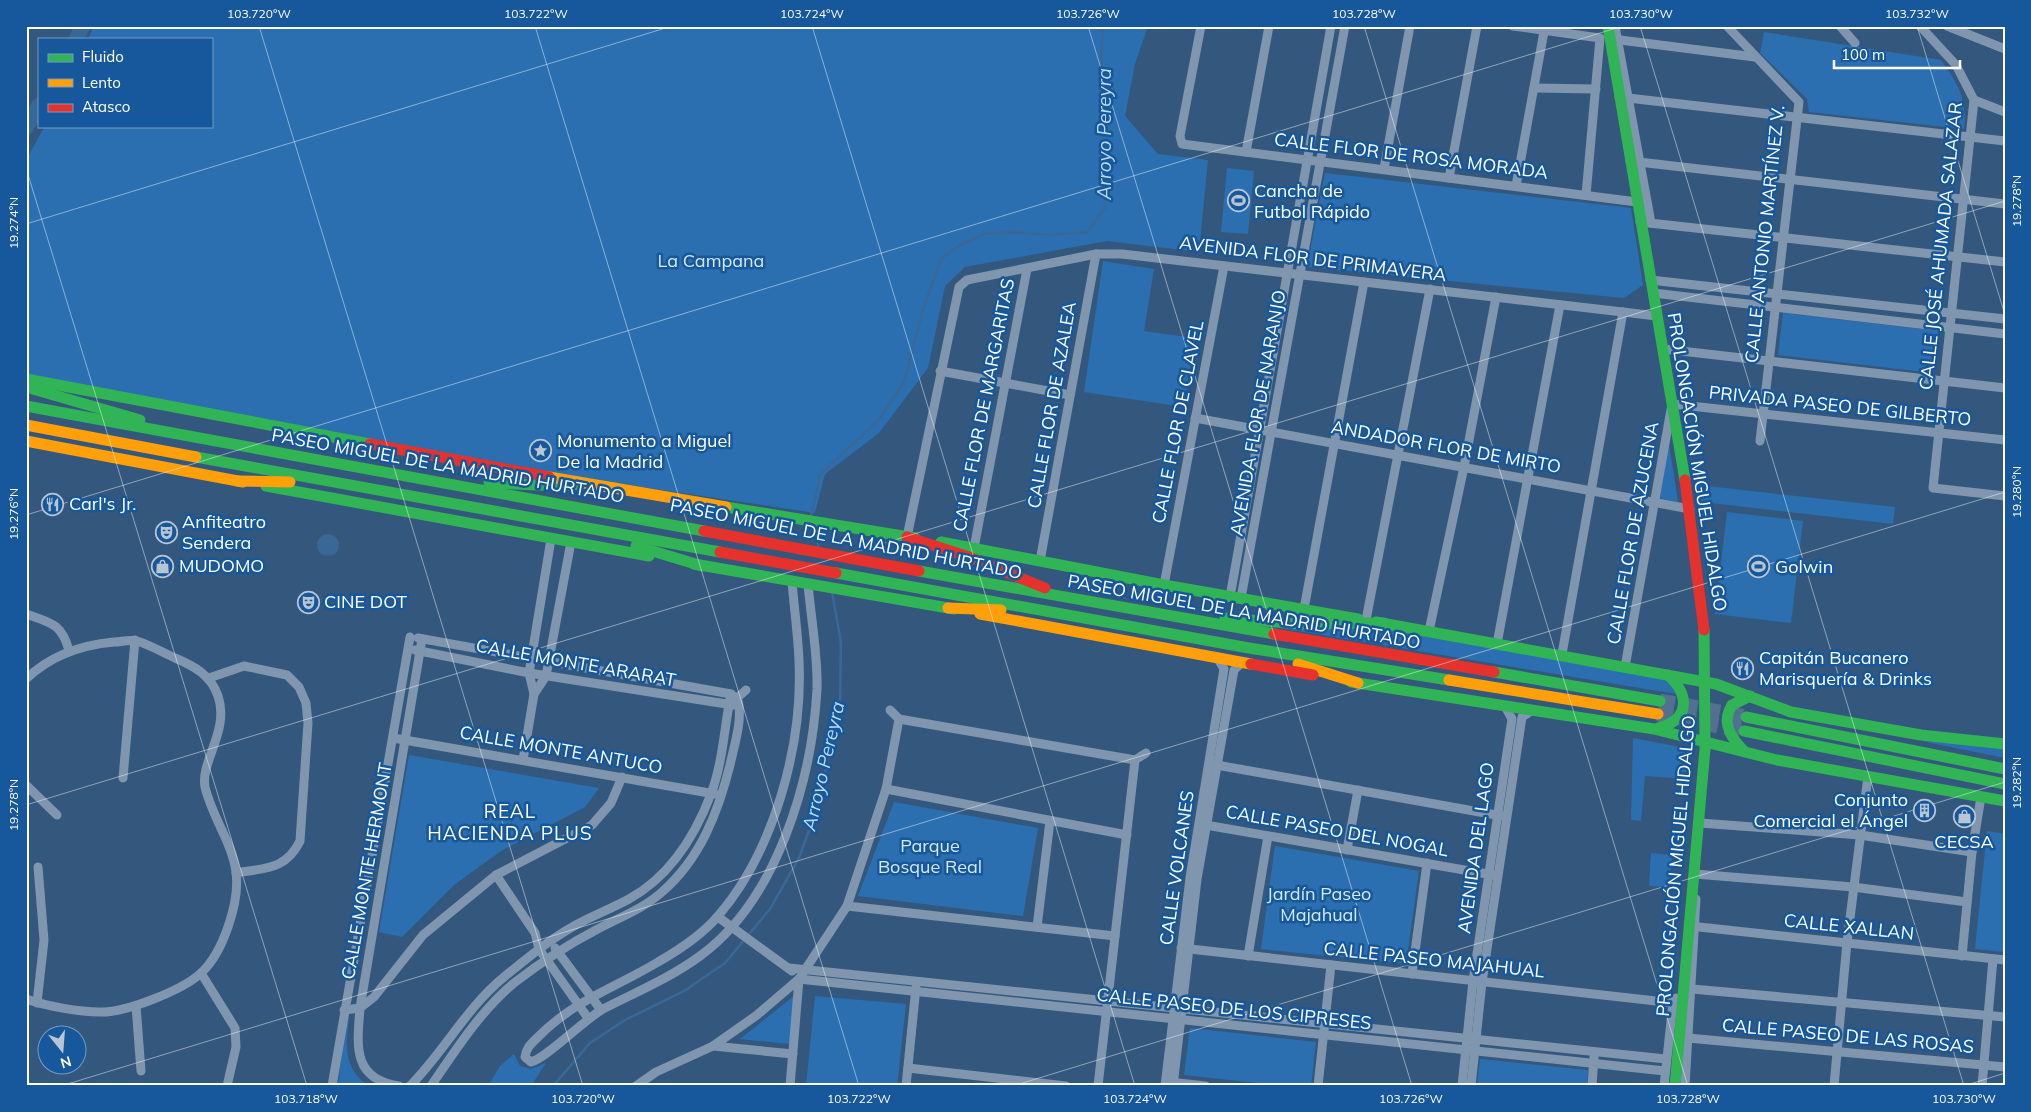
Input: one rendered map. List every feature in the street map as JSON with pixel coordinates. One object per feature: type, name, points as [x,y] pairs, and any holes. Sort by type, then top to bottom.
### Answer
[{"type":"main road","name":"PROLONGACIÓN MIGUEL HIDALGO","points":[[1608,26],[1609,39],[1635,161],[1637,202],[1646,223],[1650,280],[1690,509],[1705,638],[1706,741],[1688,988],[1678,1004],[1675,1086]]},
{"type":"main road","points":[[26,379],[582,484],[818,521],[974,548],[1164,585],[1562,654],[1706,682],[1791,712],[1885,730],[2005,744]]},
{"type":"main road","points":[[26,387],[121,413],[172,433]]},
{"type":"main road","name":"PASEO MIGUEL DE LA MADRID HURTADO","points":[[26,406],[457,484],[1202,623],[1660,701]]},
{"type":"main road","name":"PASEO MIGUEL DE LA MADRID HURTADO","points":[[26,425],[340,484],[1249,648],[1658,714]]},
{"type":"main road","points":[[26,440],[551,539],[948,608],[1358,683],[1654,729],[1777,760],[2005,801]]},
{"type":"main road","points":[[237,481],[340,484]]},
{"type":"main road","points":[[457,484],[495,483],[563,486],[582,484]]},
{"type":"main road","points":[[560,524],[702,566]]},
{"type":"main road","points":[[907,537],[969,557],[1077,600]]},
{"type":"main road","points":[[948,608],[1055,612]]},
{"type":"main road","points":[[1202,623],[1226,618],[1301,624],[1384,623]]},
{"type":"main road","points":[[1249,648],[1358,683]]},
{"type":"main road","points":[[1654,729],[1671,724],[1682,712],[1684,700],[1681,688],[1668,674]]},
{"type":"main road","points":[[1746,751],[1734,742],[1727,730],[1726,717],[1731,706],[1739,698],[1750,696]]},
{"type":"main road","points":[[1746,717],[2005,768]]},
{"type":"main road","points":[[1744,731],[2005,784]]},
{"type":"street","name":"CALLE FLOR DE ROSA MORADA","points":[[1201,26],[1180,136],[1182,144],[1637,202]]},
{"type":"street","points":[[1246,152],[1269,26]]},
{"type":"street","name":"AVENIDA FLOR DE NARANJO","points":[[1236,597],[1260,430],[1331,26]]},
{"type":"street","name":"AVENIDA FLOR DE NARANJO","points":[[1236,597],[1271,432],[1344,26]]},
{"type":"street","points":[[1384,169],[1410,26]]},
{"type":"street","points":[[1449,178],[1477,26]]},
{"type":"street","points":[[1513,26],[1544,28],[1609,39],[1755,57]]},
{"type":"street","points":[[1586,195],[1596,89],[1609,39],[1615,26]]},
{"type":"street","name":"CALLE ANTONIO MARTÍNEZ V.","points":[[1727,26],[1799,102],[1760,441]]},
{"type":"street","points":[[1840,26],[1855,42]]},
{"type":"street","name":"CALLE JOSÉ AHUMADA SALAZAR","points":[[1920,26],[1956,64],[1974,100],[1933,488],[2005,496]]},
{"type":"street","points":[[1947,26],[2005,49]]},
{"type":"street","points":[[1516,186],[1544,28]]},
{"type":"street","points":[[1534,88],[1596,89]]},
{"type":"street","points":[[1623,98],[2005,141]]},
{"type":"street","points":[[1974,100],[2005,112]]},
{"type":"street","points":[[2005,204],[1635,161],[1646,223],[2005,262]]},
{"type":"street","name":"AVENIDA FLOR DE PRIMAVERA","points":[[940,371],[959,287],[967,280],[1096,254],[1122,254],[1657,316]]},
{"type":"street","name":"CALLE FLOR DE AZALEA","points":[[1040,561],[1096,254]]},
{"type":"street","name":"CALLE FLOR DE CLAVEL","points":[[1164,585],[1224,266]]},
{"type":"street","name":"CALLE FLOR DE MARGARITAS","points":[[974,548],[1027,269]]},
{"type":"street","points":[[1650,280],[2005,319]]},
{"type":"street","points":[[1304,609],[1364,282]]},
{"type":"street","points":[[1366,620],[1430,289]]},
{"type":"street","points":[[1653,294],[2005,334]]},
{"type":"street","points":[[1429,631],[1464,467],[1496,297]]},
{"type":"street","points":[[1497,644],[1526,479],[1560,304]]},
{"type":"street","points":[[1562,654],[1623,312]]},
{"type":"street","points":[[1663,349],[2005,388]]},
{"type":"street","points":[[907,537],[940,371],[1070,395]]},
{"type":"street","name":"PRIVADA PASEO DE GILBERTO","points":[[1672,404],[2005,440]]},
{"type":"street","name":"CALLE FLOR DE AZUCENA","points":[[1625,667],[1672,404]]},
{"type":"street","name":"ANDADOR FLOR DE MIRTO","points":[[1195,418],[1690,509]]},
{"type":"street","points":[[534,694],[529,673],[551,539]]},
{"type":"street","points":[[522,760],[534,694],[546,676],[571,542]]},
{"type":"street","points":[[792,582],[799,661],[799,688],[794,741],[776,813],[751,868],[718,917],[688,943],[657,963],[590,996],[546,1029],[526,1050],[525,1056],[531,1062],[538,1061],[588,1018],[665,978],[701,956],[733,927],[762,884],[784,842],[801,794],[813,738],[817,688],[816,659],[808,584]]},
{"type":"street","points":[[540,608],[558,611]]},
{"type":"street","points":[[26,614],[52,624],[64,634],[69,650]]},
{"type":"street","name":"CALLE MONTE ARARAT","points":[[407,633],[422,639],[549,662],[736,700]]},
{"type":"street","name":"CALLE MONTE HERMONT","points":[[332,1086],[408,648],[407,633]]},
{"type":"street","name":"CALLE MONTE HERMONT","points":[[399,1086],[382,1083],[367,1072],[357,1049],[360,1008],[422,639]]},
{"type":"street","points":[[123,778],[135,640]]},
{"type":"street","points":[[26,679],[36,669],[69,650],[92,644],[135,640],[193,666],[209,678],[219,696],[221,718],[216,745],[205,774],[205,786],[230,846],[236,873],[235,895],[227,930],[217,951],[201,974],[169,992],[136,1006],[101,1012],[37,1003],[26,999]]},
{"type":"street","name":"CALLE MONTE ARARAT","points":[[408,648],[546,676],[729,704]]},
{"type":"street","name":"CALLE VOLCANES","points":[[1170,1084],[1185,949],[1219,729],[1224,668],[1217,657]]},
{"type":"street","points":[[799,661],[816,659]]},
{"type":"street","name":"CALLE VOLCANES","points":[[1219,729],[1234,670],[1243,662]]},
{"type":"street","points":[[209,678],[244,666],[287,675],[299,687],[306,703],[308,723],[300,841],[294,854],[280,865],[236,873]]},
{"type":"street","points":[[799,688],[817,688]]},
{"type":"street","points":[[410,1086],[422,1074],[479,1001],[502,978],[550,941],[575,925],[630,899],[652,883],[671,864],[694,833],[712,793],[723,750],[729,704],[746,690]]},
{"type":"street","points":[[431,1086],[457,1047],[512,985],[558,951],[631,913],[661,893],[689,864],[708,831],[723,795],[734,749],[736,700]]},
{"type":"street","name":"AVENIDA DEL LAGO","points":[[1462,1086],[1472,1039],[1478,981],[1507,783],[1512,720],[1505,706]]},
{"type":"street","points":[[890,710],[899,719],[1136,760],[1146,753]]},
{"type":"street","name":"AVENIDA DEL LAGO","points":[[1507,783],[1522,717],[1531,711]]},
{"type":"street","points":[[636,1086],[656,1072],[713,1046],[757,1014],[799,979],[847,906],[886,790],[899,719]]},
{"type":"street","name":"CALLE MONTE ANTUCO","points":[[393,738],[723,795]]},
{"type":"street","points":[[1098,1086],[1136,760]]},
{"type":"street","points":[[1213,765],[1502,816]]},
{"type":"street","points":[[1834,1086],[1853,887],[1868,776]]},
{"type":"street","points":[[344,1010],[360,1008],[374,997],[423,935],[496,874],[592,825],[611,803],[622,778]]},
{"type":"street","points":[[26,785],[57,815]]},
{"type":"street","points":[[886,790],[1127,835]]},
{"type":"street","points":[[1347,850],[1358,790]]},
{"type":"street","points":[[1962,956],[1972,852],[1981,797]]},
{"type":"street","points":[[1037,927],[1050,821]]},
{"type":"street","points":[[1700,823],[1860,835],[1972,852]]},
{"type":"street","name":"CALLE PASEO DEL NOGAL","points":[[1203,825],[1493,875]]},
{"type":"street","points":[[1248,956],[1268,836]]},
{"type":"street","points":[[1412,974],[1427,863]]},
{"type":"street","points":[[37,1003],[44,940],[38,866]]},
{"type":"street","points":[[496,874],[535,933],[539,949],[546,960],[588,1018]]},
{"type":"street","points":[[369,875],[382,876]]},
{"type":"street","points":[[1695,877],[1853,887],[1967,902]]},
{"type":"street","points":[[847,906],[1115,936]]},
{"type":"street","points":[[718,917],[789,968],[799,979],[790,1086]]},
{"type":"street","name":"CALLE XALLAN","points":[[1693,927],[2005,960]]},
{"type":"street","points":[[535,933],[550,941],[601,1010]]},
{"type":"street","name":"CALLE PASEO MAJAHUAL","points":[[1185,949],[1678,1004]]},
{"type":"street","points":[[1982,1086],[1993,959]]},
{"type":"street","points":[[1318,1086],[1331,965]]},
{"type":"street","name":"CALLE PASEO DE LOS CIPRESES","points":[[789,968],[1106,1012],[1665,1071]]},
{"type":"street","points":[[201,974],[235,1028],[236,1047],[227,1086]]},
{"type":"street","name":"CALLE PASEO DE LOS CIPRESES","points":[[799,979],[1108,1002],[1666,1059]]},
{"type":"street","points":[[906,1086],[916,987]]},
{"type":"street","points":[[1685,1086],[1688,1038],[1688,988],[2005,1017]]},
{"type":"street","points":[[1664,1086],[1666,1059],[1678,1004]]},
{"type":"street","points":[[136,1006],[141,1071]]},
{"type":"street","name":"CALLE PASEO DE LAS ROSAS","points":[[1688,1038],[2005,1067]]},
{"type":"street","points":[[446,1042],[457,1047]]},
{"type":"street","points":[[713,1046],[793,1054]]},
{"type":"street","name":"AVENIDA DEL LAGO","points":[[1470,1050],[1471,1086]]},
{"type":"street","points":[[1592,1086],[1595,1052]]},
{"type":"street","points":[[908,1068],[1066,1086]]},
{"type":"street","points":[[1170,1084],[1206,1086]]},
{"type":"green space","name":"La Campana","points":[[94,26],[1148,26],[1135,64],[1125,116],[1158,154],[1208,160],[1199,252],[1107,241],[965,267],[945,286],[928,368],[879,433],[825,474],[815,513],[561,475],[26,374],[26,160],[44,128],[212,128],[212,38],[88,38]]},
{"type":"green space","points":[[1764,32],[1941,60],[1957,84],[1963,100],[1964,129],[1809,112],[1807,99],[1760,53]]},
{"type":"green space","name":"Cancha de Futbol Rápido","points":[[1227,168],[1254,171],[1248,234],[1221,232]]},
{"type":"green space","points":[[1325,173],[1631,208],[1643,285],[1624,298],[1307,267]]},
{"type":"green space","points":[[1103,261],[1154,269],[1144,331],[1194,338],[1184,407],[1084,392]]},
{"type":"green space","points":[[1783,313],[1939,331],[1933,373],[1778,355]]},
{"type":"green space","points":[[1668,438],[1678,502],[1659,498]]},
{"type":"green space","points":[[1698,485],[1895,507],[1893,524],[1702,502]]},
{"type":"green space","name":"Golwin","points":[[1727,512],[1803,521],[1791,623],[1715,614]]},
{"type":"green space","points":[[1262,625],[1378,626],[1666,679],[1672,683],[1676,694]]},
{"type":"green space","points":[[1633,738],[1690,749],[1691,753],[1688,779],[1645,776],[1641,821],[1631,820]]},
{"type":"green space","points":[[1921,741],[2005,747],[2005,758]]},
{"type":"green space","points":[[409,755],[599,788],[585,807],[501,851],[454,885],[402,937],[379,932]]},
{"type":"green space","name":"Parque Bosque Real","points":[[894,802],[1038,828],[1023,916],[858,896]]},
{"type":"green space","points":[[1987,831],[2005,834],[2005,952],[1975,949]]},
{"type":"green space","name":"Jardín Paseo Majahual","points":[[1275,846],[1419,871],[1406,964],[1261,949]]},
{"type":"green space","points":[[1651,853],[1672,855],[1669,887],[1649,886]]},
{"type":"green space","points":[[794,996],[790,1044],[740,1039]]},
{"type":"green space","points":[[815,996],[906,1004],[897,1086],[806,1086]]},
{"type":"green space","points":[[346,1016],[349,1017],[347,1046],[350,1063],[360,1079],[369,1086],[338,1086]]},
{"type":"green space","points":[[1190,1028],[1316,1042],[1311,1086],[1285,1086],[1184,1075]]},
{"type":"green space","points":[[514,1054],[520,1066],[531,1069],[546,1063],[531,1086],[488,1086],[500,1066]]},
{"type":"green space","points":[[1480,1059],[1588,1070],[1587,1086],[1477,1086]]},
{"type":"shaded area","points":[[328,534],[336,537],[339,545],[336,553],[328,556],[320,553],[317,545],[320,537]]},
{"type":"waterway","points":[[77,38],[83,26]]},
{"type":"waterway","name":"Arroyo Pereyra","points":[[811,516],[820,474],[878,421],[904,382],[923,309],[941,259],[958,246],[984,234],[1013,232],[1051,235],[1087,232],[1105,208],[1101,66],[1103,26]]},
{"type":"waterway","points":[[26,128],[38,107]]},
{"type":"waterway","name":"Arroyo Pereyra","points":[[813,524],[819,548]]},
{"type":"waterway","name":"Arroyo Pereyra","points":[[553,1086],[590,1043],[625,1020],[684,991],[725,963],[770,909],[799,858],[818,805],[840,703],[841,643],[832,592]]},
{"type":"tunnel","points":[[1660,701],[1746,717]]},
{"type":"tunnel","points":[[1658,714],[1744,731]]},
{"type":"traffic: fast","points":[[1608,26],[1685,480]]},
{"type":"traffic: fast","points":[[26,379],[370,444]]},
{"type":"traffic: fast","points":[[26,387],[140,420]]},
{"type":"traffic: fast","points":[[26,406],[704,531]]},
{"type":"traffic: fast","points":[[196,457],[720,552]]},
{"type":"traffic: fast","points":[[489,483],[563,486],[582,484]]},
{"type":"traffic: fast","points":[[266,486],[649,556]]},
{"type":"traffic: fast","points":[[726,507],[915,538]]},
{"type":"traffic: fast","points":[[941,542],[1164,585],[1358,619]]},
{"type":"traffic: fast","points":[[636,546],[702,566]]},
{"type":"traffic: fast","points":[[694,564],[954,609]]},
{"type":"traffic: fast","points":[[919,571],[1274,634]]},
{"type":"traffic: fast","points":[[836,573],[1249,648],[1449,680]]},
{"type":"traffic: fast","points":[[1225,618],[1301,624],[1384,623]]},
{"type":"traffic: fast","points":[[1376,622],[1716,684],[1791,712],[1921,735],[2005,744]]},
{"type":"traffic: fast","points":[[1675,1086],[1705,749],[1704,630]]},
{"type":"traffic: fast","points":[[1494,672],[1660,701]]},
{"type":"traffic: fast","points":[[1658,728],[1676,719],[1681,713],[1683,706],[1683,698],[1680,691],[1668,675]]},
{"type":"traffic: fast","points":[[1351,682],[1654,729],[1777,760],[2005,801]]},
{"type":"traffic: fast","points":[[1743,750],[1734,740],[1728,729],[1727,717],[1732,705],[1750,696]]},
{"type":"traffic: fast","points":[[1746,717],[2005,769]]},
{"type":"traffic: fast","points":[[1744,731],[2005,784]]},
{"type":"traffic: slow","points":[[26,425],[196,457]]},
{"type":"traffic: slow","points":[[26,441],[243,482]]},
{"type":"traffic: slow","points":[[549,477],[726,507]]},
{"type":"traffic: slow","points":[[237,481],[290,482]]},
{"type":"traffic: slow","points":[[948,608],[1001,610]]},
{"type":"traffic: slow","points":[[980,614],[1251,664]]},
{"type":"traffic: slow","points":[[1298,664],[1358,683]]},
{"type":"traffic: slow","points":[[1449,680],[1658,714]]},
{"type":"traffic: jam","points":[[370,444],[549,477]]},
{"type":"traffic: jam","points":[[1685,480],[1704,630]]},
{"type":"traffic: jam","points":[[704,531],[919,571]]},
{"type":"traffic: jam","points":[[907,537],[969,557],[1045,588]]},
{"type":"traffic: jam","points":[[720,552],[836,573]]},
{"type":"traffic: jam","points":[[1274,634],[1494,672]]},
{"type":"traffic: jam","points":[[1251,664],[1313,675]]},
{"type":"place","name":"Cancha de Futbol Rápido","points":[[1238,201]]},
{"type":"place","name":"Monumento a Miguel De la Madrid","points":[[541,451]]},
{"type":"place","name":"Carl's Jr.","points":[[53,504]]},
{"type":"place","name":"Anfiteatro Sendera","points":[[166,532]]},
{"type":"place","name":"MUDOMO","points":[[163,566]]},
{"type":"place","name":"Golwin","points":[[1759,567]]},
{"type":"place","name":"CINE DOT","points":[[308,602]]},
{"type":"place","name":"Capitán Bucanero Marisquería & Drinks","points":[[1743,668]]},
{"type":"place","name":"Conjunto Comercial el Ángel","points":[[1924,810]]},
{"type":"place","name":"CECSA","points":[[1964,817]]},
{"type":"district","name":"REAL HACIENDA PLUS","points":[[510,822]]}]
